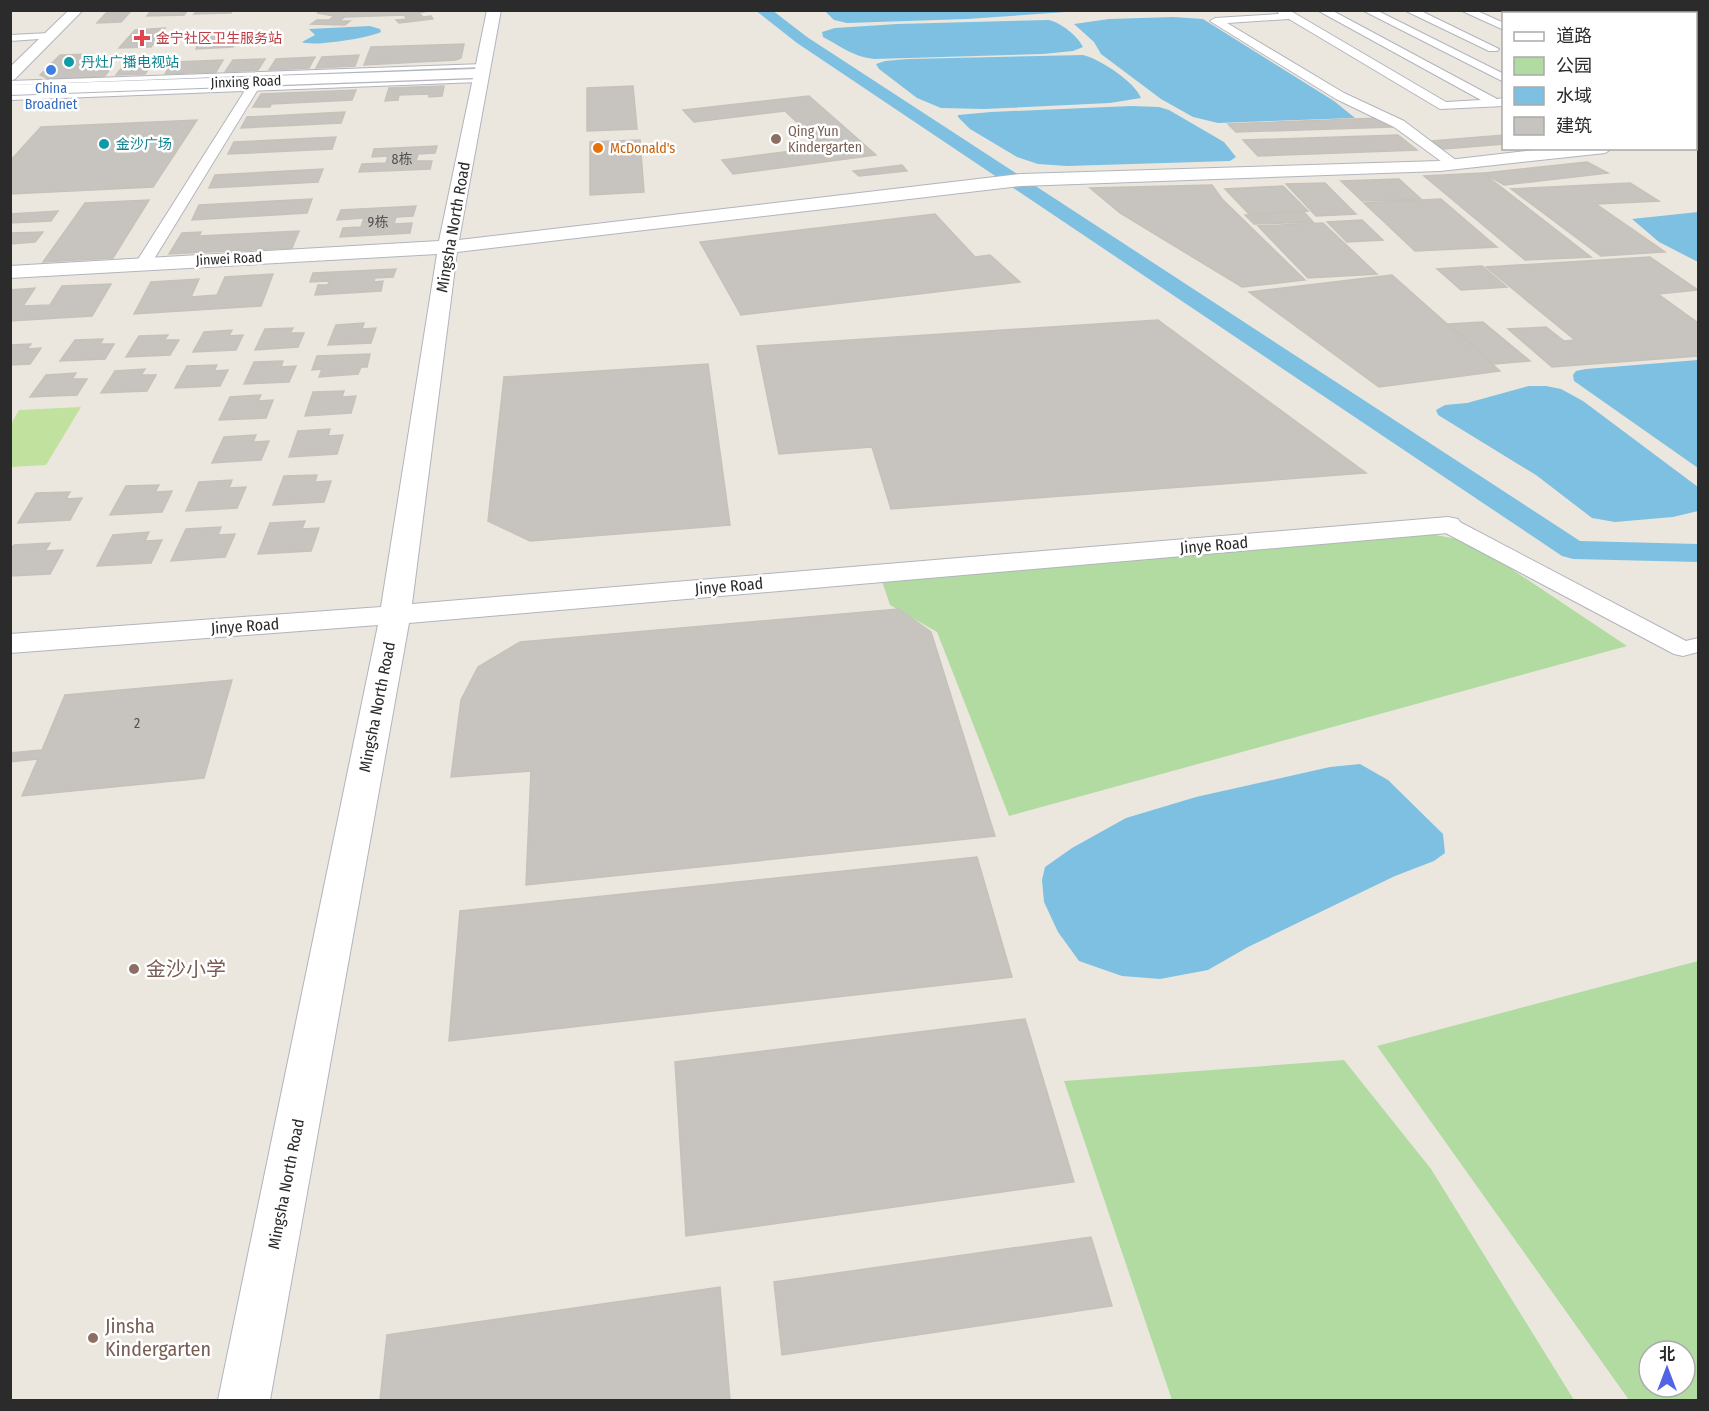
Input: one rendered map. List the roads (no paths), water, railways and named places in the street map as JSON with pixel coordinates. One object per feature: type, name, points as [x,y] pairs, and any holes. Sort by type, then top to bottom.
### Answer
[{"type":"street","points":[[10,76],[77,10]]},
{"type":"street","name":"Mingsha North Road","points":[[244,1401],[395,615],[448,247],[494,10]]},
{"type":"street","points":[[1322,10],[1499,102]]},
{"type":"street","points":[[1367,10],[1502,78]]},
{"type":"street","points":[[1409,10],[1493,49]]},
{"type":"street","points":[[1465,10],[1502,27]]},
{"type":"street","points":[[1454,164],[1399,124],[1340,96],[1215,21],[1286,13],[1444,106],[1499,102]]},
{"type":"street","points":[[10,38],[50,36]]},
{"type":"street","name":"Jinxing Road","points":[[10,90],[255,85],[481,73]]},
{"type":"street","points":[[143,264],[255,85]]},
{"type":"street","name":"Jinwei Road","points":[[10,272],[448,247],[1012,181],[1454,164],[1586,150]]},
{"type":"street","points":[[1448,525],[1683,649],[1698,645]]},
{"type":"street","name":"Jinye Road","points":[[10,644],[395,615],[1448,525]]},
{"type":"lane","points":[[10,83],[481,73]]},
{"type":"lane","points":[[10,98],[255,85]]},
{"type":"water","points":[[825,11],[1080,11],[967,19],[847,23],[834,20]]},
{"type":"water","points":[[1173,17],[1203,19],[1334,101],[1355,118],[1218,123],[1193,117],[1161,99],[1101,54],[1094,42],[1074,24],[1109,19]]},
{"type":"water","points":[[1049,20],[1068,30],[1083,47],[1073,51],[1043,54],[874,59],[847,51],[823,37],[822,32],[835,28],[897,24]]},
{"type":"water","points":[[370,26],[380,29],[381,32],[341,41],[302,42],[315,35],[309,29]]},
{"type":"water","points":[[1083,55],[1116,72],[1132,85],[1141,98],[1110,103],[984,109],[941,108],[917,98],[879,69],[876,64],[908,59]]},
{"type":"water","points":[[1131,106],[1159,107],[1169,110],[1224,142],[1236,157],[1230,161],[1067,166],[1038,164],[1017,157],[970,129],[958,117],[958,115],[991,112]]},
{"type":"water","points":[[1698,212],[1698,262],[1659,242],[1632,219]]},
{"type":"water","points":[[1698,360],[1698,468],[1574,381],[1573,375],[1576,371],[1586,369]]},
{"type":"water","points":[[1529,386],[1561,389],[1583,401],[1698,487],[1698,511],[1673,517],[1615,522],[1592,518],[1536,475],[1438,415],[1436,410],[1445,405],[1467,403]]},
{"type":"water","points":[[1360,764],[1388,780],[1443,834],[1445,853],[1434,861],[1395,876],[1248,947],[1208,970],[1160,979],[1122,976],[1079,961],[1058,932],[1044,902],[1042,880],[1045,867],[1072,848],[1126,818],[1196,797],[1330,767]]},
{"type":"waterway","points":[[762,10],[802,40],[1573,550],[1698,553]]},
{"type":"place","name":"金宁社区卫生服务站","points":[[142,38]]},
{"type":"place","name":"丹灶广播电视站","points":[[69,62]]},
{"type":"place","name":"China Broadnet","points":[[51,70]]},
{"type":"place","name":"Qing Yun Kindergarten","points":[[776,139]]},
{"type":"place","name":"金沙广场","points":[[104,144]]},
{"type":"place","name":"McDonald's","points":[[598,148]]},
{"type":"place","name":"金沙小学","points":[[134,969]]},
{"type":"place","name":"Jinsha Kindergarten","points":[[93,1338]]}]
